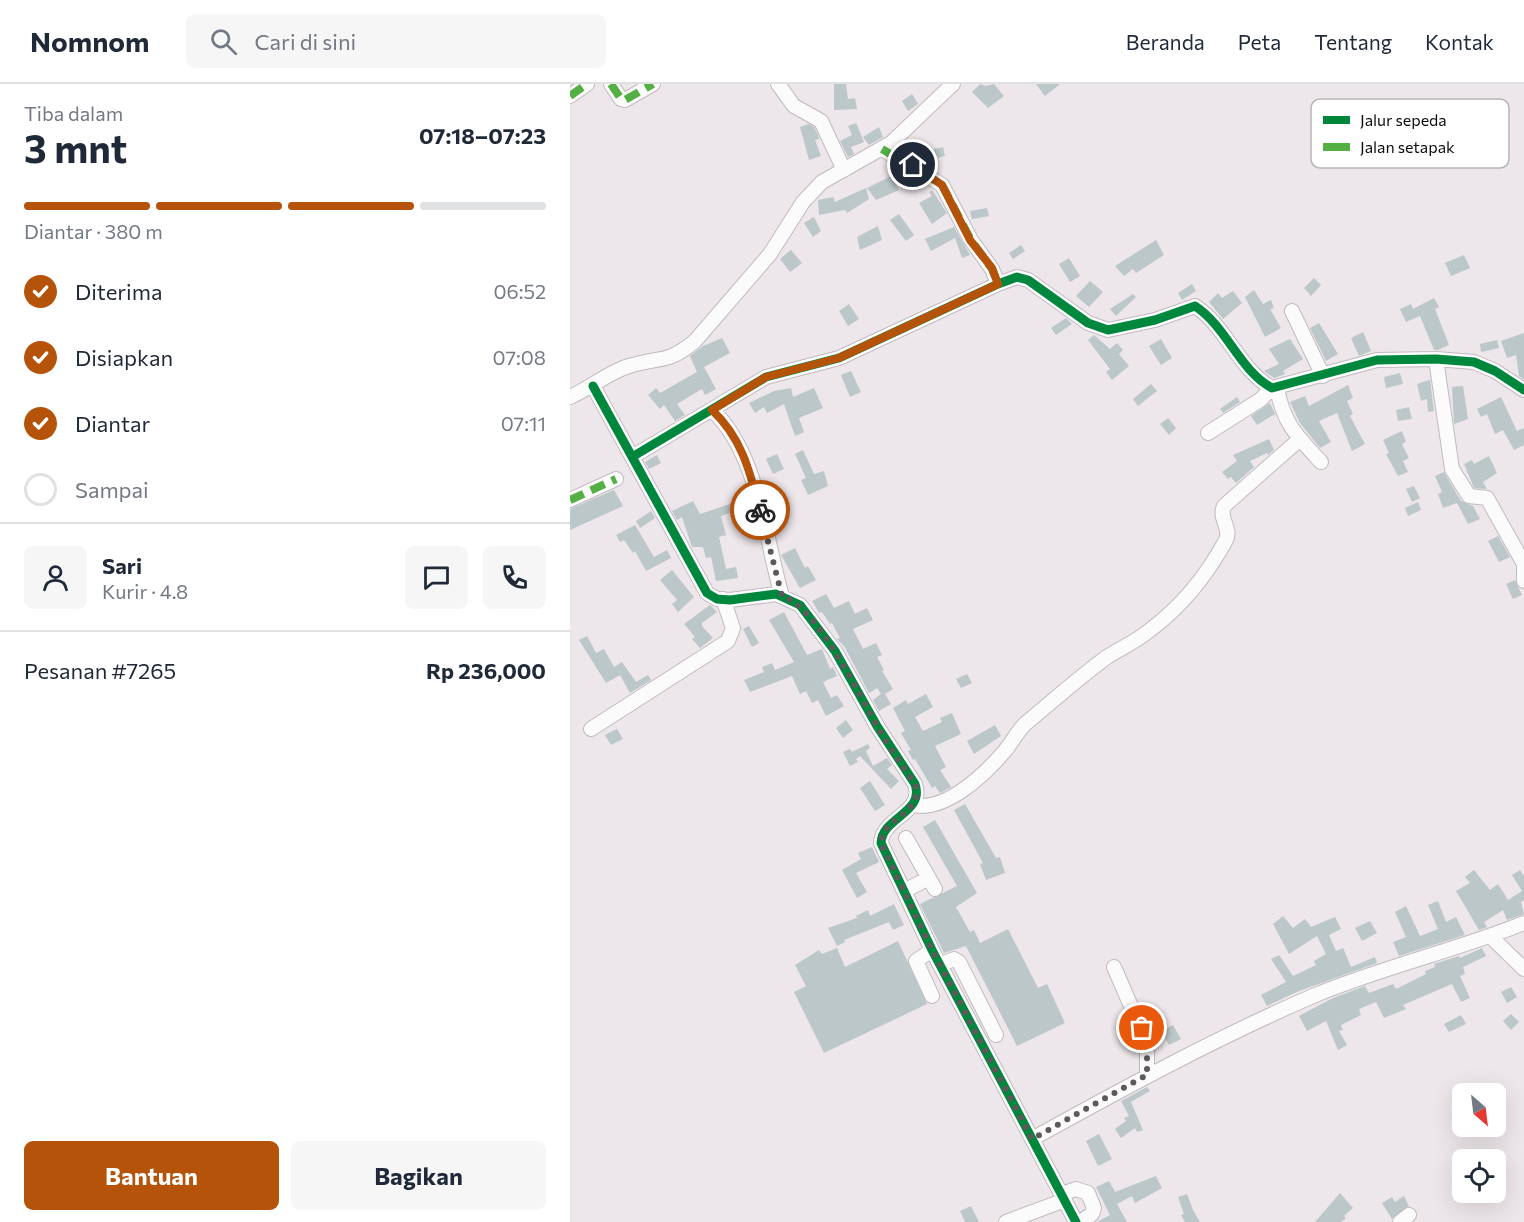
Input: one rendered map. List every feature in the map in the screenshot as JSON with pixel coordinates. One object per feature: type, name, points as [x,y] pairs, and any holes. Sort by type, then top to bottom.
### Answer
[{"type":"street","points":[[570,96],[587,84]]},
{"type":"street","points":[[611,84],[621,99],[625,100],[653,84]]},
{"type":"street","points":[[778,84],[795,106],[821,121],[844,170]]},
{"type":"street","points":[[570,397],[627,367],[673,357],[695,341],[770,254],[811,193],[822,182],[882,149],[953,84]]},
{"type":"street","points":[[882,149],[942,185],[970,240],[992,268],[998,284]]},
{"type":"street","points":[[633,457],[766,377],[839,358],[1017,277],[1028,280],[1088,323],[1108,330],[1155,320],[1195,306],[1216,323],[1259,380],[1275,388],[1281,410],[1290,427],[1321,462]]},
{"type":"street","points":[[1292,311],[1323,376]]},
{"type":"street","points":[[1208,433],[1255,404],[1275,388],[1385,359],[1474,362],[1495,371],[1524,390]]},
{"type":"street","points":[[1436,359],[1452,469],[1470,496],[1487,498],[1524,565],[1524,581]]},
{"type":"street","points":[[593,386],[707,593],[723,599],[782,596],[800,605],[835,651],[877,726],[915,784],[917,791],[914,805],[881,836],[881,843],[889,864],[932,950],[1076,1222]]},
{"type":"street","points":[[712,410],[730,429],[748,465],[782,596]]},
{"type":"street","points":[[914,805],[924,807],[940,802],[975,778],[1002,754],[1015,733],[1025,724],[1085,674],[1149,631],[1188,596],[1201,581],[1227,538],[1222,518],[1224,506],[1300,439]]},
{"type":"street","points":[[570,500],[616,479]]},
{"type":"street","points":[[591,729],[728,641],[733,628],[723,599]]},
{"type":"street","points":[[904,891],[932,884],[906,838]]},
{"type":"street","points":[[1032,1139],[1147,1075],[1313,996],[1401,963],[1491,937],[1524,923]]},
{"type":"street","points":[[1491,937],[1524,969]]},
{"type":"street","points":[[932,950],[916,961],[932,996]]},
{"type":"street","points":[[940,965],[954,959],[959,962],[996,1035]]},
{"type":"street","points":[[1114,967],[1147,1043],[1147,1075]]},
{"type":"street","points":[[1006,1222],[1076,1189],[1088,1193],[1094,1208],[1092,1214],[1080,1222]]},
{"type":"building","points":[[834,84],[846,84],[848,99],[855,98],[857,109],[834,110]]},
{"type":"building","points":[[980,84],[986,86],[994,84],[1004,96],[988,108],[972,92]]},
{"type":"building","points":[[1036,84],[1060,84],[1045,96]]},
{"type":"building","points":[[912,94],[918,104],[908,111],[902,101]]},
{"type":"building","points":[[856,123],[864,142],[851,147],[854,154],[848,157],[840,141],[852,135],[848,126]]},
{"type":"building","points":[[809,124],[814,127],[818,135],[819,139],[815,140],[821,156],[809,160],[800,127]]},
{"type":"building","points":[[879,127],[883,137],[869,145],[863,137]]},
{"type":"building","points":[[943,147],[945,156],[927,160],[925,151]]},
{"type":"building","points":[[891,176],[899,190],[876,200],[867,188]]},
{"type":"building","points":[[866,188],[869,199],[847,213],[845,210],[819,215],[818,200],[833,197],[835,202]]},
{"type":"building","points":[[932,190],[947,213],[932,224],[919,203],[932,196],[929,192]]},
{"type":"building","points":[[987,208],[989,216],[972,219],[970,211]]},
{"type":"building","points":[[899,214],[914,235],[906,241],[890,220]]},
{"type":"building","points":[[814,217],[821,231],[813,237],[804,223]]},
{"type":"building","points":[[878,226],[882,240],[860,250],[857,237]]},
{"type":"building","points":[[954,227],[970,255],[962,258],[955,238],[931,251],[925,239]]},
{"type":"building","points":[[1156,240],[1164,255],[1136,273],[1133,269],[1124,276],[1115,266]]},
{"type":"building","points":[[1021,245],[1025,251],[1013,259],[1009,253]]},
{"type":"building","points":[[791,250],[802,263],[790,272],[780,259]]},
{"type":"building","points":[[1464,255],[1470,268],[1451,276],[1445,263]]},
{"type":"building","points":[[1069,258],[1080,276],[1070,282],[1059,264]]},
{"type":"building","points":[[1314,278],[1321,285],[1311,296],[1304,288]]},
{"type":"building","points":[[1090,281],[1103,292],[1089,307],[1076,296]]},
{"type":"building","points":[[1192,284],[1196,291],[1182,300],[1178,293]]},
{"type":"building","points":[[1254,290],[1263,304],[1271,300],[1274,308],[1270,309],[1281,328],[1265,337],[1245,297]]},
{"type":"building","points":[[1233,291],[1242,303],[1223,319],[1209,302],[1218,293],[1222,298]]},
{"type":"building","points":[[1133,294],[1136,297],[1116,316],[1110,309]]},
{"type":"building","points":[[1434,298],[1439,307],[1435,309],[1449,345],[1438,350],[1434,350],[1420,316],[1406,322],[1400,309],[1411,304],[1413,309]]},
{"type":"building","points":[[849,304],[859,319],[848,326],[839,311]]},
{"type":"building","points":[[1066,318],[1072,324],[1056,335],[1051,328]]},
{"type":"building","points":[[1319,323],[1338,354],[1326,361],[1310,328]]},
{"type":"building","points":[[1363,332],[1371,351],[1359,356],[1351,338]]},
{"type":"building","points":[[1524,333],[1523,379],[1519,376],[1516,355],[1507,358],[1501,341]]},
{"type":"building","points":[[1094,335],[1110,349],[1117,343],[1123,350],[1119,354],[1129,366],[1112,380],[1106,372],[1110,369],[1088,340]]},
{"type":"building","points":[[722,338],[730,353],[704,367],[716,389],[705,395],[702,389],[677,404],[685,415],[675,421],[664,405],[660,409],[648,395],[656,388],[660,393],[697,372],[690,356],[703,346]]},
{"type":"building","points":[[1161,339],[1172,358],[1161,365],[1149,346]]},
{"type":"building","points":[[1290,339],[1303,359],[1283,371],[1285,374],[1274,378],[1264,371],[1279,364],[1269,349]]},
{"type":"building","points":[[1497,340],[1499,348],[1481,352],[1480,344]]},
{"type":"building","points":[[851,371],[861,392],[850,397],[841,375]]},
{"type":"building","points":[[1400,373],[1403,384],[1386,388],[1384,377]]},
{"type":"building","points":[[1430,380],[1434,411],[1428,412],[1427,399],[1421,401],[1417,384]]},
{"type":"building","points":[[1151,384],[1157,391],[1138,406],[1133,399]]},
{"type":"building","points":[[1348,385],[1353,398],[1347,401],[1353,414],[1350,416],[1365,444],[1352,451],[1337,413],[1319,421],[1331,442],[1320,448],[1300,423],[1290,402],[1305,396],[1309,406]]},
{"type":"building","points":[[1463,386],[1468,419],[1454,424],[1452,387]]},
{"type":"building","points":[[791,388],[793,397],[814,388],[823,408],[799,418],[804,432],[795,436],[784,404],[767,413],[764,407],[755,413],[749,403],[774,391]]},
{"type":"building","points":[[1237,397],[1240,402],[1223,413],[1220,409]]},
{"type":"building","points":[[1501,397],[1517,431],[1524,428],[1524,445],[1514,450],[1503,430],[1495,434],[1487,414],[1481,417],[1477,409]]},
{"type":"building","points":[[1270,403],[1275,414],[1257,425],[1251,416]]},
{"type":"building","points":[[1409,407],[1412,419],[1398,421],[1396,410]]},
{"type":"building","points":[[1168,418],[1176,428],[1169,435],[1160,424]]},
{"type":"building","points":[[1402,431],[1406,442],[1402,444],[1409,458],[1403,461],[1408,472],[1398,476],[1386,454],[1389,453],[1383,440]]},
{"type":"building","points":[[1269,439],[1274,450],[1268,455],[1267,453],[1250,461],[1254,467],[1236,483],[1222,472],[1237,461],[1233,455]]},
{"type":"building","points":[[803,450],[814,474],[824,471],[828,486],[808,495],[801,480],[806,478],[795,454]]},
{"type":"building","points":[[777,454],[784,469],[773,474],[766,459]]},
{"type":"building","points":[[657,455],[661,463],[649,469],[645,462]]},
{"type":"building","points":[[1489,456],[1497,473],[1483,482],[1487,489],[1474,488],[1464,464],[1472,460],[1474,464]]},
{"type":"building","points":[[1444,472],[1461,501],[1473,506],[1480,519],[1468,524],[1457,503],[1443,508],[1438,494],[1442,492],[1435,476]]},
{"type":"building","points":[[1414,486],[1420,498],[1412,502],[1406,489]]},
{"type":"building","points":[[614,490],[623,506],[570,530],[570,509]]},
{"type":"building","points":[[744,495],[749,507],[721,516],[726,535],[719,537],[726,569],[736,567],[738,578],[716,581],[711,557],[706,558],[703,547],[692,547],[682,517],[677,520],[672,511],[693,501],[700,514],[736,502],[735,499]]},
{"type":"building","points":[[1418,502],[1421,510],[1408,516],[1405,508]]},
{"type":"building","points":[[651,511],[655,518],[640,528],[636,521]]},
{"type":"building","points":[[635,525],[654,557],[667,550],[671,558],[646,571],[635,551],[633,553],[624,540],[620,542],[616,535]]},
{"type":"building","points":[[1498,536],[1510,557],[1499,562],[1488,541]]},
{"type":"building","points":[[795,548],[805,568],[808,566],[816,580],[800,588],[781,555]]},
{"type":"building","points":[[672,570],[694,597],[678,612],[672,604],[677,600],[660,580]]},
{"type":"building","points":[[1515,580],[1522,595],[1513,599],[1506,584]]},
{"type":"building","points":[[826,594],[834,608],[849,601],[855,614],[867,608],[873,620],[853,629],[863,649],[876,643],[882,655],[877,657],[884,670],[882,671],[893,689],[885,694],[891,704],[879,711],[873,700],[881,694],[877,688],[869,693],[844,646],[837,639],[840,638],[832,623],[830,624],[822,612],[819,613],[812,601]]},
{"type":"building","points":[[710,605],[717,612],[702,623],[702,626],[713,638],[700,648],[692,639],[695,637],[684,624]]},
{"type":"building","points":[[784,612],[807,655],[822,649],[830,669],[833,667],[837,676],[823,682],[831,698],[837,695],[844,706],[826,716],[818,700],[812,703],[806,691],[800,694],[792,676],[750,692],[744,680],[764,672],[762,667],[772,663],[775,670],[794,662],[769,620]]},
{"type":"building","points":[[749,626],[759,643],[752,647],[743,629]]},
{"type":"building","points":[[587,636],[596,653],[604,649],[614,667],[622,662],[636,682],[648,675],[651,680],[630,693],[620,675],[606,683],[579,640]]},
{"type":"building","points":[[967,674],[972,683],[961,688],[956,679]]},
{"type":"building","points":[[926,694],[933,707],[915,717],[923,731],[942,722],[940,718],[952,713],[961,734],[935,746],[946,767],[940,770],[951,787],[940,793],[935,786],[932,788],[908,751],[911,750],[901,733],[905,731],[893,708],[906,700],[908,704]]},
{"type":"building","points":[[846,720],[853,730],[843,738],[836,728]]},
{"type":"building","points":[[995,725],[1001,736],[974,754],[967,741]]},
{"type":"building","points":[[617,729],[623,739],[611,745],[605,735]]},
{"type":"building","points":[[868,744],[870,748],[866,751],[873,766],[887,758],[892,765],[887,769],[899,781],[891,789],[860,756],[856,759],[858,762],[850,766],[843,752],[850,749],[852,752]]},
{"type":"building","points":[[870,781],[885,805],[875,811],[860,788]]},
{"type":"building","points":[[965,804],[996,858],[1000,857],[1005,873],[986,880],[980,864],[983,863],[954,810]]},
{"type":"building","points":[[935,820],[977,893],[956,907],[970,932],[974,930],[980,943],[1008,929],[1038,988],[1047,984],[1065,1023],[1017,1046],[966,946],[944,953],[920,904],[957,886],[923,827]]},
{"type":"building","points":[[872,847],[879,862],[856,873],[867,892],[857,898],[842,870],[861,859],[858,853]]},
{"type":"building","points":[[1474,870],[1490,890],[1498,884],[1508,900],[1522,891],[1512,875],[1520,870],[1524,876],[1524,900],[1521,902],[1524,914],[1507,920],[1503,910],[1484,922],[1487,927],[1479,930],[1456,891],[1470,883],[1465,877]]},
{"type":"building","points":[[1438,901],[1446,922],[1456,917],[1465,935],[1399,956],[1393,942],[1406,937],[1395,912],[1406,906],[1420,936],[1438,929],[1428,905]]},
{"type":"building","points":[[894,904],[904,925],[893,930],[889,922],[844,940],[845,942],[837,946],[828,928],[857,918],[856,916],[868,910],[870,916]]},
{"type":"building","points":[[1283,916],[1293,928],[1305,919],[1311,927],[1335,917],[1341,929],[1329,935],[1336,951],[1343,948],[1351,967],[1375,957],[1377,963],[1299,991],[1267,1006],[1261,995],[1286,982],[1271,959],[1279,955],[1293,976],[1316,965],[1314,961],[1326,954],[1317,936],[1289,954],[1273,924]]},
{"type":"building","points":[[1370,921],[1377,933],[1362,941],[1355,928]]},
{"type":"building","points":[[898,941],[927,1004],[824,1053],[794,992],[806,986],[795,965],[819,950],[822,954],[837,948],[845,967]]},
{"type":"building","points":[[1482,948],[1486,956],[1463,967],[1465,974],[1460,976],[1470,998],[1461,1002],[1452,984],[1403,1005],[1406,1009],[1384,1018],[1376,1002],[1359,1009],[1361,1015],[1341,1025],[1343,1030],[1339,1031],[1347,1045],[1338,1050],[1326,1021],[1307,1031],[1299,1016],[1333,998],[1365,986],[1369,993],[1393,984],[1396,989],[1426,974],[1425,971],[1435,967],[1434,964],[1459,956],[1460,958]]},
{"type":"building","points":[[1511,987],[1517,997],[1507,1003],[1501,992]]},
{"type":"building","points":[[1511,1014],[1519,1022],[1511,1030],[1503,1021]]},
{"type":"building","points":[[1461,1015],[1466,1024],[1449,1032],[1444,1024]]},
{"type":"building","points":[[1173,1025],[1181,1039],[1169,1045],[1161,1031]]},
{"type":"building","points":[[1147,1087],[1150,1091],[1131,1102],[1143,1130],[1137,1132],[1135,1128],[1121,1138],[1115,1129],[1126,1121],[1124,1118],[1129,1116],[1121,1101]]},
{"type":"building","points":[[1099,1134],[1112,1159],[1098,1166],[1086,1141]]},
{"type":"building","points":[[1156,1176],[1162,1188],[1135,1203],[1132,1196],[1117,1204],[1127,1222],[1097,1222],[1110,1215],[1096,1187],[1109,1181],[1115,1192]]},
{"type":"building","points":[[1340,1193],[1353,1208],[1344,1216],[1346,1218],[1341,1222],[1315,1222]]},
{"type":"building","points":[[1187,1194],[1200,1222],[1185,1222],[1181,1215],[1184,1214],[1178,1197]]},
{"type":"building","points":[[1404,1196],[1409,1206],[1392,1219],[1382,1203],[1392,1197],[1395,1202]]},
{"type":"building","points":[[971,1206],[979,1222],[965,1222],[960,1211]]},
{"type":"marked path","points":[[570,96],[587,84]]},
{"type":"marked path","points":[[611,84],[621,99],[625,100],[653,84]]},
{"type":"marked path","points":[[882,149],[942,185],[971,240],[992,269],[998,284]]},
{"type":"marked path","points":[[570,500],[616,479]]},
{"type":"cycle path","points":[[632,457],[766,377],[839,358],[1017,277],[1028,280],[1088,323],[1108,330],[1155,320],[1195,306],[1216,325],[1251,371],[1272,388],[1377,360],[1436,359],[1474,362],[1495,371],[1524,390]]},
{"type":"cycle path","points":[[593,386],[707,593],[717,599],[730,600],[776,594],[800,605],[835,651],[877,726],[915,784],[914,802],[888,827],[881,843],[932,950],[1076,1222]]},
{"type":"way so far","points":[[760,510],[782,596],[800,605],[835,651],[877,726],[915,784],[917,791],[914,805],[886,829],[881,836],[881,843],[889,864],[932,950],[1032,1139],[1147,1075],[1147,1043],[1142,1028]]},
{"type":"route","points":[[760,510],[748,465],[739,444],[726,422],[712,410],[766,377],[839,358],[998,284],[992,268],[970,240],[942,185],[913,165]]}]
